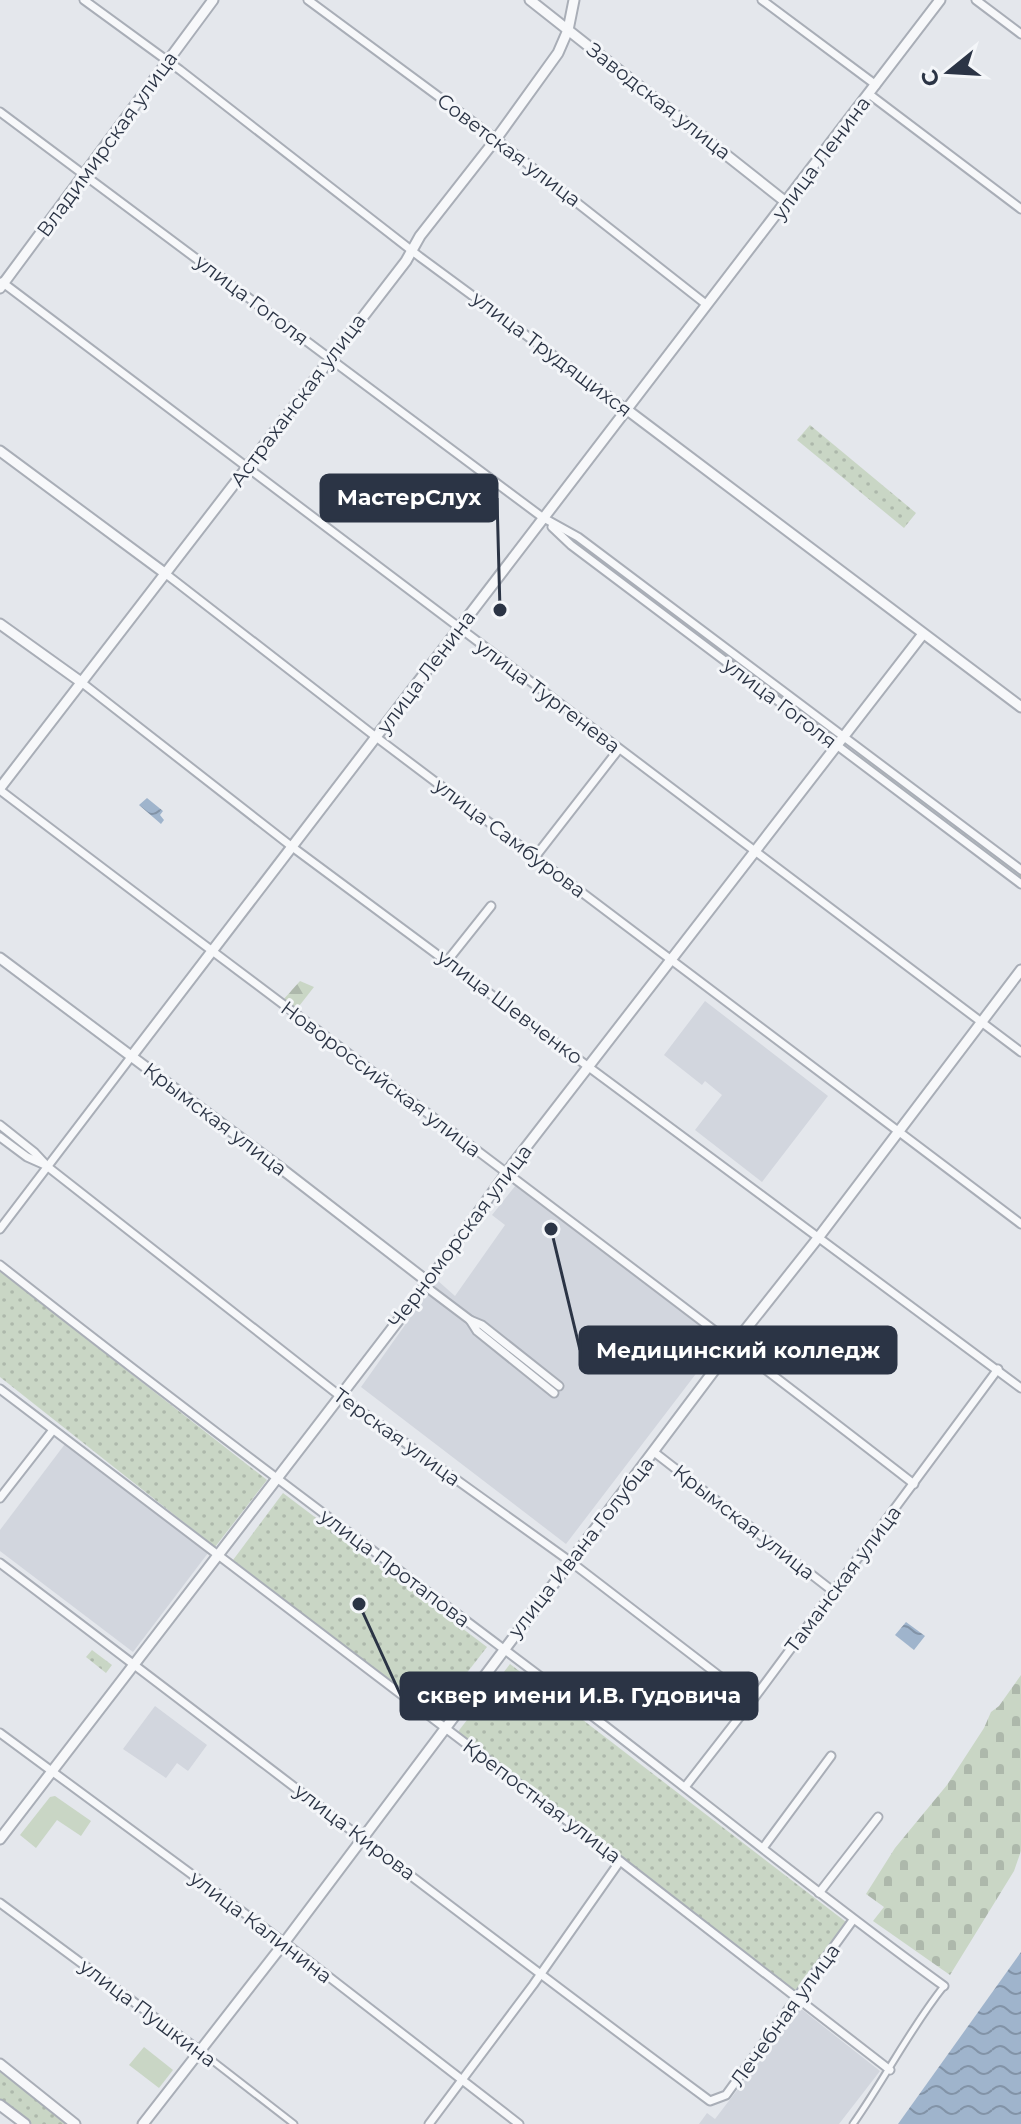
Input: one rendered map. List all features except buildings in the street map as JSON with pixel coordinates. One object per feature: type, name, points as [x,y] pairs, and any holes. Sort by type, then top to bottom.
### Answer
[{"type":"street","name":"улица Трудящихся","points":[[84,0],[1021,707]]},
{"type":"street","name":"Владимирская улица","points":[[1,284],[86,175],[213,0]]},
{"type":"street","name":"Советская улица","points":[[308,0],[496,139],[707,305]]},
{"type":"street","name":"Заводская улица","points":[[530,0],[787,203]]},
{"type":"street","name":"Астраханская улица","points":[[0,789],[496,139],[558,53],[568,30],[574,0]]},
{"type":"street","points":[[762,0],[876,85]]},
{"type":"street","points":[[773,9],[780,0]]},
{"type":"street","name":"улица Ленина","points":[[0,1229],[940,0]]},
{"type":"street","points":[[976,0],[1021,34]]},
{"type":"street","points":[[869,94],[1021,209]]},
{"type":"street","name":"улица Гоголя","points":[[0,112],[542,517],[571,545],[1021,884]]},
{"type":"street","name":"улица Тургенева","points":[[1,284],[1021,1052]]},
{"type":"street","name":"улица Самбурова","points":[[0,451],[1021,1224]]},
{"type":"street","name":"улица Гоголя","points":[[542,517],[578,537],[1021,870]]},
{"type":"street","name":"улица Шевченко","points":[[0,624],[81,682],[291,846],[1021,1388]]},
{"type":"street","name":"Черноморская улица","points":[[0,1839],[426,1284],[506,1173],[923,634]]},
{"type":"street","points":[[535,857],[619,749]]},
{"type":"street","name":"Новороссийская улица","points":[[0,789],[734,1344],[914,1484]]},
{"type":"street","points":[[448,960],[491,906]]},
{"type":"street","name":"Крымская улица","points":[[0,958],[278,1166],[470,1320],[477,1331],[556,1389]]},
{"type":"street","name":"улица Ивана Голубца","points":[[143,2124],[284,1943],[503,1648],[1021,970]]},
{"type":"street","name":"Терская улица","points":[[0,1125],[48,1167],[340,1396],[571,1562],[752,1701]]},
{"type":"street","name":"Терская улица","points":[[0,1137],[27,1157],[48,1167]]},
{"type":"street","name":"улица Протапова","points":[[0,1265],[685,1787],[853,1920],[944,1986]]},
{"type":"street","name":"Таманская улица","points":[[685,1787],[998,1369]]},
{"type":"street","name":"Крепостная улица","points":[[0,1389],[890,2070]]},
{"type":"street","points":[[0,1498],[53,1430]]},
{"type":"street","name":"Крымская улица","points":[[654,1452],[834,1592]]},
{"type":"street","name":"улица Кирова","points":[[0,1563],[363,1837],[539,1975],[710,2101]]},
{"type":"street","name":"улица Калинина","points":[[0,1733],[284,1943],[519,2124]]},
{"type":"street","points":[[763,1848],[831,1756]]},
{"type":"street","points":[[819,1893],[878,1817]]},
{"type":"street","points":[[429,2124],[620,1861]]},
{"type":"street","name":"улица Пушкина","points":[[0,1903],[294,2124]]},
{"type":"street","name":"Лечебная улица","points":[[710,2101],[726,2095],[853,1920]]},
{"type":"street","points":[[853,2124],[890,2070],[906,2038],[944,1986]]},
{"type":"street","points":[[0,2064],[75,2124]]},
{"type":"street","points":[[0,2105],[25,2124]]},
{"type":"shaded area","points":[[705,1001],[828,1096],[762,1182],[695,1130],[722,1095],[705,1081],[702,1085],[664,1055]]},
{"type":"shaded area","points":[[516,1185],[721,1341],[566,1544],[361,1387],[437,1280],[455,1296],[505,1225],[492,1215]]},
{"type":"shaded area","points":[[65,1444],[208,1553],[133,1652],[0,1551],[0,1530]]},
{"type":"shaded area","points":[[155,1706],[207,1745],[188,1771],[177,1763],[166,1778],[123,1749]]},
{"type":"shaded area","points":[[800,2008],[880,2071],[839,2124],[699,2124],[707,2113],[715,2119]]},
{"type":"green space","points":[[810,425],[916,513],[904,528],[797,440]]},
{"type":"green space","points":[[575,537],[821,721],[817,727],[571,543]]},
{"type":"green space","points":[[859,751],[1021,872],[1021,881],[855,757]]},
{"type":"green space","points":[[300,981],[314,987],[296,1010],[283,1000]]},
{"type":"green space","points":[[0,1271],[267,1480],[215,1547],[0,1377]]},
{"type":"green space","points":[[283,1493],[487,1647],[434,1715],[233,1560]]},
{"type":"green space","points":[[92,1650],[112,1665],[106,1673],[86,1657]]},
{"type":"green space","points":[[510,1664],[846,1922],[794,1994],[457,1733]]},
{"type":"green space","points":[[1021,1675],[1021,1851],[1014,1871],[950,1975],[873,1921],[884,1907],[866,1894],[895,1848],[947,1785],[991,1712],[999,1706]]},
{"type":"green space","points":[[55,1796],[91,1821],[81,1836],[57,1820],[36,1848],[20,1835],[50,1797]]},
{"type":"green space","points":[[144,2047],[173,2070],[159,2088],[129,2065]]},
{"type":"green space","points":[[0,2069],[71,2124],[32,2124],[0,2100]]},
{"type":"water","points":[[147,798],[163,811],[161,824],[139,805]]},
{"type":"water","points":[[906,1622],[925,1636],[914,1650],[895,1635]]},
{"type":"water","points":[[1021,1952],[1021,2124],[898,2124]]},
{"type":"place","name":"МастерСлух","points":[[500,610]]},
{"type":"place","name":"Медицинский колледж","points":[[551,1229]]},
{"type":"place","name":"сквер имени И.В. Гудовича","points":[[359,1604]]}]
